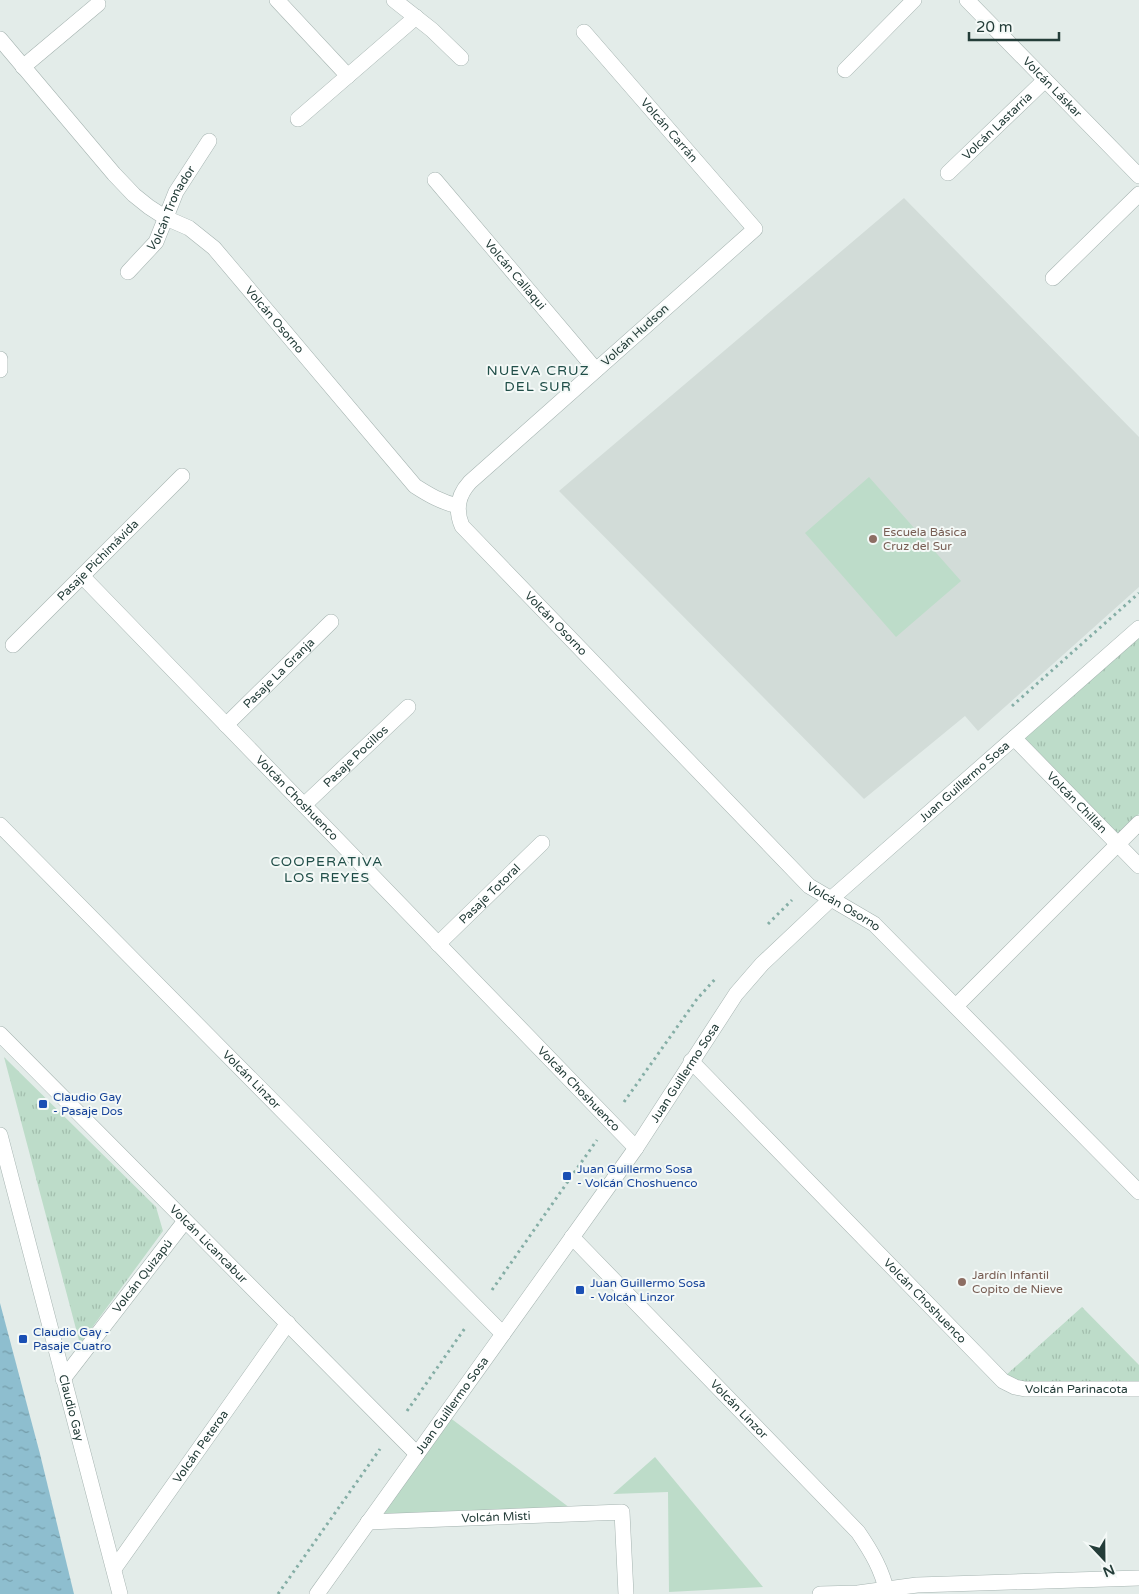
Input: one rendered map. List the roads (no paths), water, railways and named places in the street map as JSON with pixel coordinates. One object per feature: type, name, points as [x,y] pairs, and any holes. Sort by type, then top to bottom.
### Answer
[{"type":"street","points":[[276,0],[348,76]]},
{"type":"street","points":[[394,0],[432,30],[461,58]]},
{"type":"street","points":[[845,70],[914,0]]},
{"type":"street","name":"Volcán Láskar","points":[[967,0],[1139,176]]},
{"type":"street","points":[[23,67],[98,4]]},
{"type":"street","points":[[298,119],[416,17]]},
{"type":"street","name":"Volcán Carrán","points":[[584,32],[755,229]]},
{"type":"street","name":"Volcán Osorno","points":[[0,39],[134,195],[166,218],[189,228],[214,248],[416,486],[444,503],[458,506],[458,517],[468,534],[809,886],[874,924],[1139,1192]]},
{"type":"street","name":"Volcán Lastarria","points":[[948,172],[1045,80]]},
{"type":"street","name":"Volcán Tronador","points":[[128,272],[156,242],[176,192],[209,141]]},
{"type":"street","name":"Volcán Callaqui","points":[[435,180],[596,370]]},
{"type":"street","points":[[1053,278],[1139,194]]},
{"type":"street","name":"Volcán Hudson","points":[[458,506],[464,489],[470,482],[755,229]]},
{"type":"street","name":"Pasaje Pichimávida","points":[[13,645],[182,476]]},
{"type":"street","name":"Volcán Choshuenco","points":[[82,576],[636,1148]]},
{"type":"street","name":"Pasaje La Granja","points":[[226,725],[331,622]]},
{"type":"street","name":"Juan Guillermo Sosa","points":[[317,1594],[636,1148],[736,994],[762,964],[832,898],[1139,628]]},
{"type":"street","name":"Pasaje Pocillos","points":[[304,805],[408,707]]},
{"type":"street","name":"Volcán Chillán","points":[[1014,738],[1139,866]]},
{"type":"street","points":[[956,1006],[1139,822]]},
{"type":"street","name":"Volcán Linzor","points":[[0,825],[503,1334]]},
{"type":"street","name":"Pasaje Totoral","points":[[438,944],[542,843]]},
{"type":"street","name":"Volcán Licancabur","points":[[0,1034],[417,1454]]},
{"type":"street","name":"Volcán Choshuenco","points":[[692,1062],[993,1372],[1015,1386]]},
{"type":"street","name":"Claudio Gay","points":[[0,1135],[120,1594]]},
{"type":"street","name":"Volcán Quizapú","points":[[63,1379],[185,1221]]},
{"type":"street","name":"Volcán Linzor","points":[[572,1238],[858,1532],[876,1561],[886,1591]]},
{"type":"street","name":"Volcán Peteroa","points":[[114,1569],[288,1323]]},
{"type":"street","name":"Volcán Parinacota","points":[[1015,1386],[1037,1389],[1139,1389]]},
{"type":"street","name":"Volcán Misti","points":[[368,1522],[622,1512],[626,1594]]},
{"type":"street","points":[[820,1594],[886,1591],[917,1585],[1139,1578]]},
{"type":"water","points":[[0,1303],[40,1454],[74,1594],[0,1594]]},
{"type":"place","name":"Escuela Básica Cruz del Sur","points":[[873,539]]},
{"type":"place","name":"Claudio Gay - Pasaje Dos","points":[[43,1104]]},
{"type":"place","name":"Juan Guillermo Sosa - Volcán Choshuenco","points":[[567,1176]]},
{"type":"place","name":"Jardín Infantil Copito de Nieve","points":[[962,1282]]},
{"type":"place","name":"Juan Guillermo Sosa - Volcán Linzor","points":[[580,1290]]},
{"type":"place","name":"Claudio Gay - Pasaje Cuatro","points":[[23,1339]]},
{"type":"district","name":"NUEVA CRUZ DEL SUR","points":[[538,378]]},
{"type":"district","name":"COOPERATIVA LOS REYES","points":[[327,870]]}]
